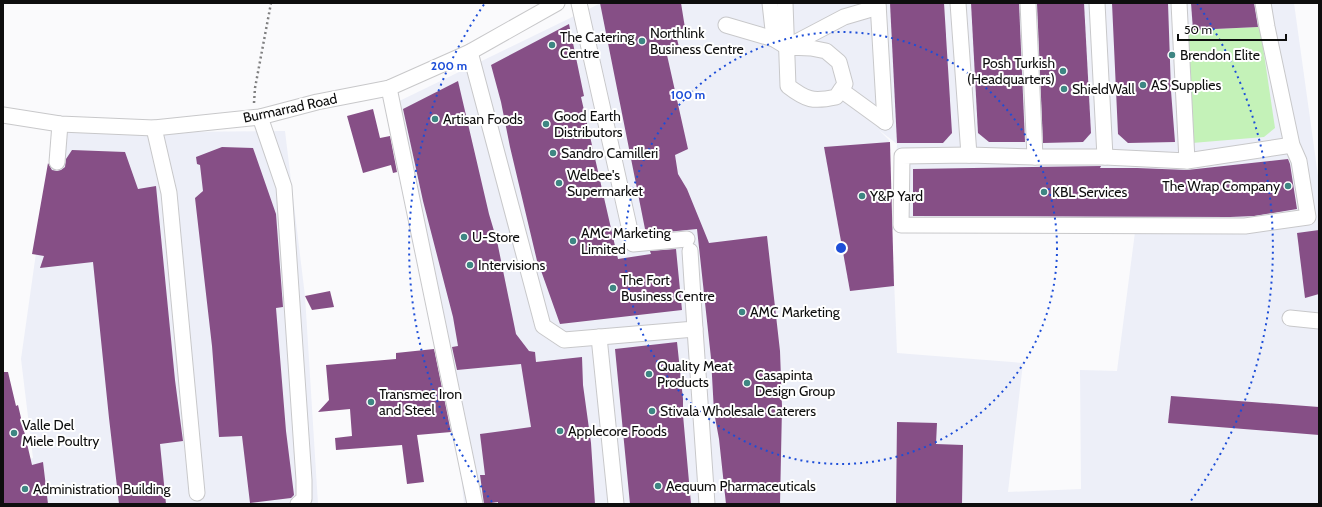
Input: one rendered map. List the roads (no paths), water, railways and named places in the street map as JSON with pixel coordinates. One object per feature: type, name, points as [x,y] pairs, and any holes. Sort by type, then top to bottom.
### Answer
[{"type":"street","name":"Burmarrad Road","points":[[3,115],[60,124],[154,128],[256,117],[317,102],[389,88],[470,52],[557,3]]},
{"type":"street","points":[[579,3],[633,244],[688,245],[695,328],[706,504]]},
{"type":"street","points":[[770,3],[774,39]]},
{"type":"street","points":[[726,25],[774,39],[787,47],[811,48],[826,51],[839,62],[845,84],[836,96],[822,100],[802,97],[788,86],[787,47],[785,3]]},
{"type":"street","points":[[958,3],[969,155]]},
{"type":"street","points":[[1028,3],[1035,157]]},
{"type":"street","points":[[1097,3],[1105,157]]},
{"type":"street","points":[[1179,3],[1187,161]]},
{"type":"street","points":[[1264,3],[1267,28],[1292,146],[1299,161],[1308,217],[1245,226],[901,225],[902,156],[969,155],[1105,157],[1187,161],[1292,146]]},
{"type":"street","points":[[787,47],[844,17],[878,5],[886,122],[841,90]]},
{"type":"street","points":[[470,52],[543,326],[564,340],[695,328]]},
{"type":"street","points":[[389,88],[475,504]]},
{"type":"street","points":[[256,117],[284,187],[304,480],[304,499],[298,504]]},
{"type":"street","points":[[57,162],[60,124]]},
{"type":"street","points":[[154,128],[169,193],[197,493]]},
{"type":"street","points":[[1290,318],[1319,321]]},
{"type":"street","points":[[599,337],[616,504]]},
{"type":"place","name":"Northlink Business Centre","points":[[642,41]]},
{"type":"place","name":"The Catering Centre","points":[[552,45]]},
{"type":"place","name":"Brendon Elite","points":[[1172,55]]},
{"type":"place","name":"Posh Turkish (Headquarters)","points":[[1063,71]]},
{"type":"place","name":"AS Supplies","points":[[1143,85]]},
{"type":"place","name":"ShieldWall","points":[[1064,89]]},
{"type":"place","name":"Artisan Foods","points":[[435,119]]},
{"type":"place","name":"Good Earth Distributors","points":[[546,124]]},
{"type":"place","name":"Sandro Camilleri","points":[[553,153]]},
{"type":"place","name":"Welbee's Supermarket","points":[[559,183]]},
{"type":"place","name":"The Wrap Company","points":[[1288,186]]},
{"type":"place","name":"KBL Services","points":[[1044,192]]},
{"type":"place","name":"Y&P Yard","points":[[862,196]]},
{"type":"place","name":"U-Store","points":[[464,237]]},
{"type":"place","name":"AMC Marketing Limited","points":[[573,241]]},
{"type":"place","name":"Intervisions","points":[[470,265]]},
{"type":"place","name":"The Fort Business Centre","points":[[613,288]]},
{"type":"place","name":"AMC Marketing","points":[[742,312]]},
{"type":"place","name":"Quality Meat Products","points":[[649,374]]},
{"type":"place","name":"Casapinta Design Group","points":[[747,383]]},
{"type":"place","name":"Transmec Iron and Steel","points":[[371,402]]},
{"type":"place","name":"Stivala Wholesale Caterers","points":[[652,411]]},
{"type":"place","name":"Applecore Foods","points":[[560,431]]},
{"type":"place","name":"Valle Del Miele Poultry","points":[[14,433]]},
{"type":"place","name":"Aequum Pharmaceuticals","points":[[658,486]]},
{"type":"place","name":"Administration Building","points":[[25,489]]}]
